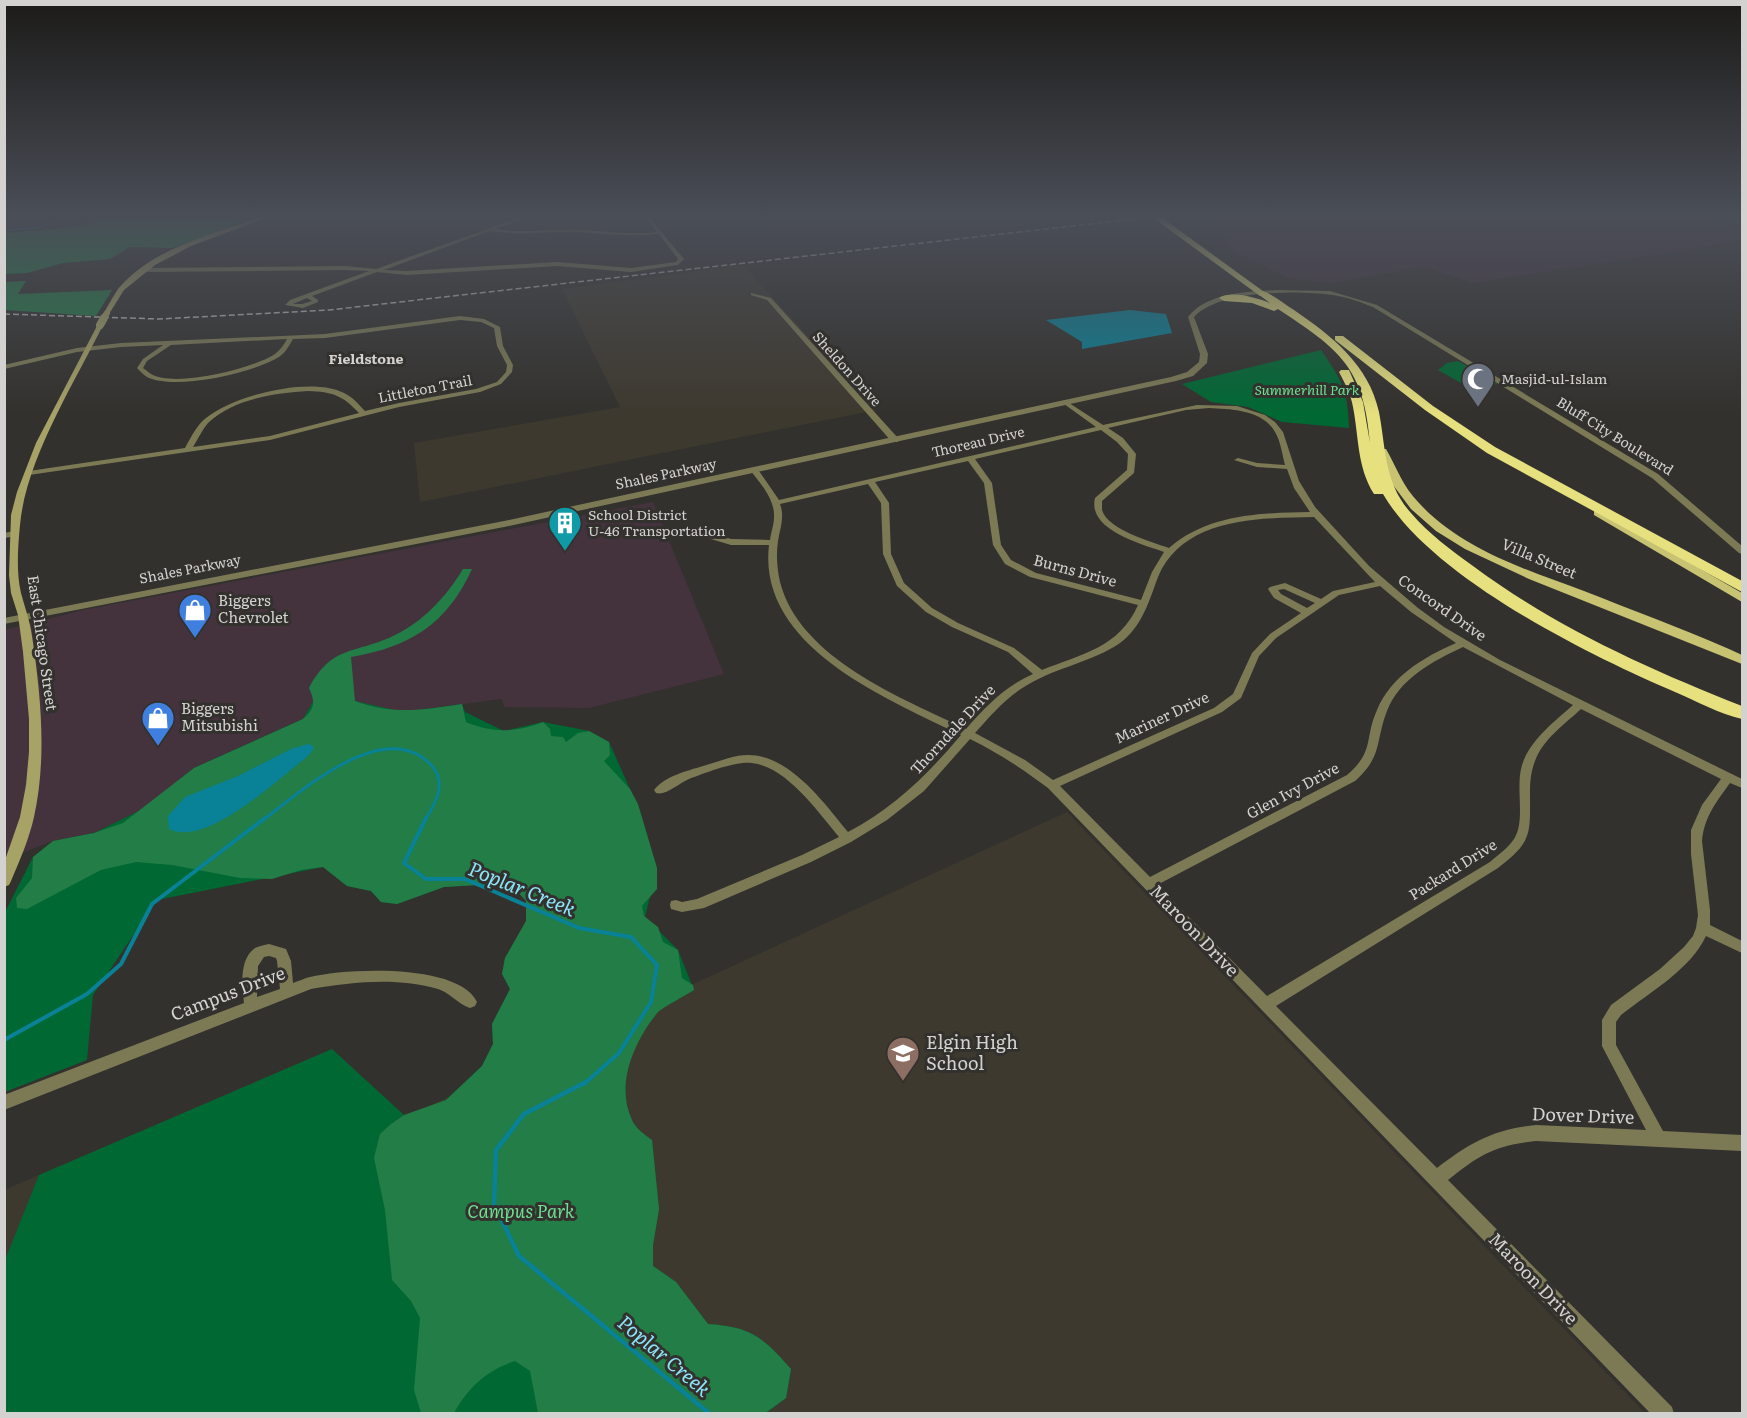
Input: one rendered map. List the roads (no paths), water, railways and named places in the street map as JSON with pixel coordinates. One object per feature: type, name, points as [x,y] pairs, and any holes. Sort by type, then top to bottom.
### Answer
[{"type":"highway","points":[[1253,283],[1340,338],[1429,408],[1525,470],[1743,586]]},
{"type":"highway","points":[[1269,294],[1340,351],[1359,374],[1369,394],[1382,477],[1390,496],[1412,523]]},
{"type":"highway","points":[[1224,298],[1254,300],[1271,307],[1310,332],[1330,350],[1344,370],[1355,394],[1360,412],[1362,452],[1367,468],[1379,490],[1412,523],[1476,577],[1564,632],[1617,660],[1743,713]]},
{"type":"main road","name":"East Chicago Street","points":[[4,881],[29,815],[37,765],[33,683],[24,616],[16,592],[10,535],[41,442],[100,325],[120,291],[129,283]]},
{"type":"main road","name":"Villa Street","points":[[1375,427],[1384,459],[1395,483],[1419,511],[1448,533],[1514,568],[1743,660]]},
{"type":"main road","points":[[1525,470],[1743,597]]},
{"type":"street","points":[[308,296],[344,283]]},
{"type":"street","name":"Bluff City Boulevard","points":[[1269,294],[1331,293],[1375,306],[1649,471],[1679,494],[1743,551]]},
{"type":"street","name":"Sheldon Drive","points":[[753,294],[769,299],[895,440]]},
{"type":"street","name":"Shales Parkway","points":[[4,621],[504,524],[1173,379],[1196,370],[1203,363],[1204,354],[1192,314],[1202,304],[1224,298],[1269,294]]},
{"type":"street","name":"Littleton Trail","points":[[4,367],[89,348],[291,338],[374,331],[452,319],[477,319],[497,327],[500,346],[510,368],[507,376],[499,383],[466,394],[364,414],[282,435],[188,450],[113,458],[29,473]]},
{"type":"street","points":[[168,344],[146,360],[140,368],[143,372],[155,378],[175,380],[230,373],[272,359],[281,353],[291,338]]},
{"type":"street","points":[[188,450],[200,428],[219,411],[248,399],[274,393],[306,390],[338,393],[350,400],[364,414]]},
{"type":"street","points":[[1066,403],[1126,445],[1134,460],[1131,471],[1098,500],[1097,511],[1100,517],[1115,529],[1170,551]]},
{"type":"street","name":"Concord Drive","points":[[1186,408],[1227,407],[1266,420],[1277,430],[1288,467],[1299,490],[1318,514],[1381,583],[1463,643],[1743,784]]},
{"type":"street","name":"Thoreau Drive","points":[[776,503],[1186,408]]},
{"type":"street","name":"Burns Drive","points":[[970,458],[988,483],[997,545],[1008,562],[1033,575],[1143,603]]},
{"type":"street","points":[[1238,460],[1257,465],[1288,467]]},
{"type":"street","points":[[754,470],[776,503]]},
{"type":"street","points":[[870,482],[885,503],[887,554],[900,584],[930,610],[955,625],[1011,650],[1040,674]]},
{"type":"street","name":"Maroon Drive","points":[[776,503],[778,520],[772,563],[780,594],[795,622],[820,649],[851,675],[1012,754],[1052,785],[1665,1413]]},
{"type":"street","name":"Thorndale Drive","points":[[676,905],[682,907],[699,904],[847,838],[907,800],[1010,692],[1040,674],[1098,651],[1119,639],[1133,624],[1161,562],[1170,551],[1196,532],[1221,523],[1263,516],[1318,514]]},
{"type":"street","points":[[675,530],[695,532],[731,542],[773,543]]},
{"type":"street","name":"Mariner Drive","points":[[1052,785],[1229,703],[1242,687],[1255,655],[1262,645],[1307,612],[1345,590],[1381,583]]},
{"type":"street","points":[[1307,612],[1277,596],[1273,589],[1285,586],[1321,603]]},
{"type":"street","name":"Glen Ivy Drive","points":[[1148,884],[1351,778],[1370,760],[1381,711],[1391,693],[1426,663],[1463,643]]},
{"type":"street","name":"Packard Drive","points":[[1265,1005],[1494,865],[1518,846],[1525,826],[1527,767],[1539,746],[1581,704]]},
{"type":"street","points":[[660,789],[683,776],[740,760],[769,762],[791,777],[847,838]]},
{"type":"street","points":[[1658,1138],[1609,1046],[1609,1020],[1616,1010],[1674,965],[1703,928],[1704,908],[1695,831],[1703,810],[1729,777]]},
{"type":"street","points":[[1703,928],[1743,947]]},
{"type":"street","points":[[251,1005],[248,968],[253,958],[262,953],[274,950],[280,953],[284,960],[287,991]]},
{"type":"street","name":"Campus Drive","points":[[4,1103],[287,991],[331,978],[368,975],[447,986],[457,989],[470,1002]]},
{"type":"street","name":"Dover Drive","points":[[1436,1179],[1477,1148],[1509,1134],[1536,1132],[1743,1143]]},
{"type":"water","points":[[1130,310],[1166,314],[1172,333],[1082,349],[1082,342],[1046,320]]},
{"type":"water","points":[[308,744],[313,746],[313,750],[307,757],[241,808],[202,829],[184,832],[169,829],[168,816],[185,797],[238,776],[291,749]]},
{"type":"waterway","name":"Poplar Creek","points":[[263,820],[322,776],[345,763],[369,753],[392,749],[413,752],[432,766],[439,779],[438,793],[425,820]]},
{"type":"waterway","name":"Poplar Creek","points":[[4,1040],[87,994],[121,964],[152,904],[265,818]]},
{"type":"waterway","name":"Poplar Creek","points":[[425,820],[404,863],[426,879],[465,879],[579,928],[631,937],[657,965],[651,1002],[619,1053],[584,1084]]},
{"type":"waterway","name":"Poplar Creek","points":[[586,1082],[524,1114],[496,1150],[494,1204],[519,1256],[710,1414]]},
{"type":"railway","points":[[4,314],[159,319],[329,310],[566,283]]},
{"type":"place","name":"Masjid-ul-Islam","points":[[1478,408]]},
{"type":"place","name":"School District U-46 Transportation","points":[[565,552]]},
{"type":"place","name":"Biggers Chevrolet","points":[[195,639]]},
{"type":"place","name":"Biggers Mitsubishi","points":[[158,747]]},
{"type":"place","name":"Elgin High School","points":[[903,1082]]},
{"type":"district","name":"Fieldstone","points":[[366,359]]},
{"type":"park label","name":"Summerhill Park","points":[[1307,390]]},
{"type":"park label","name":"Campus Park","points":[[521,1212]]}]
